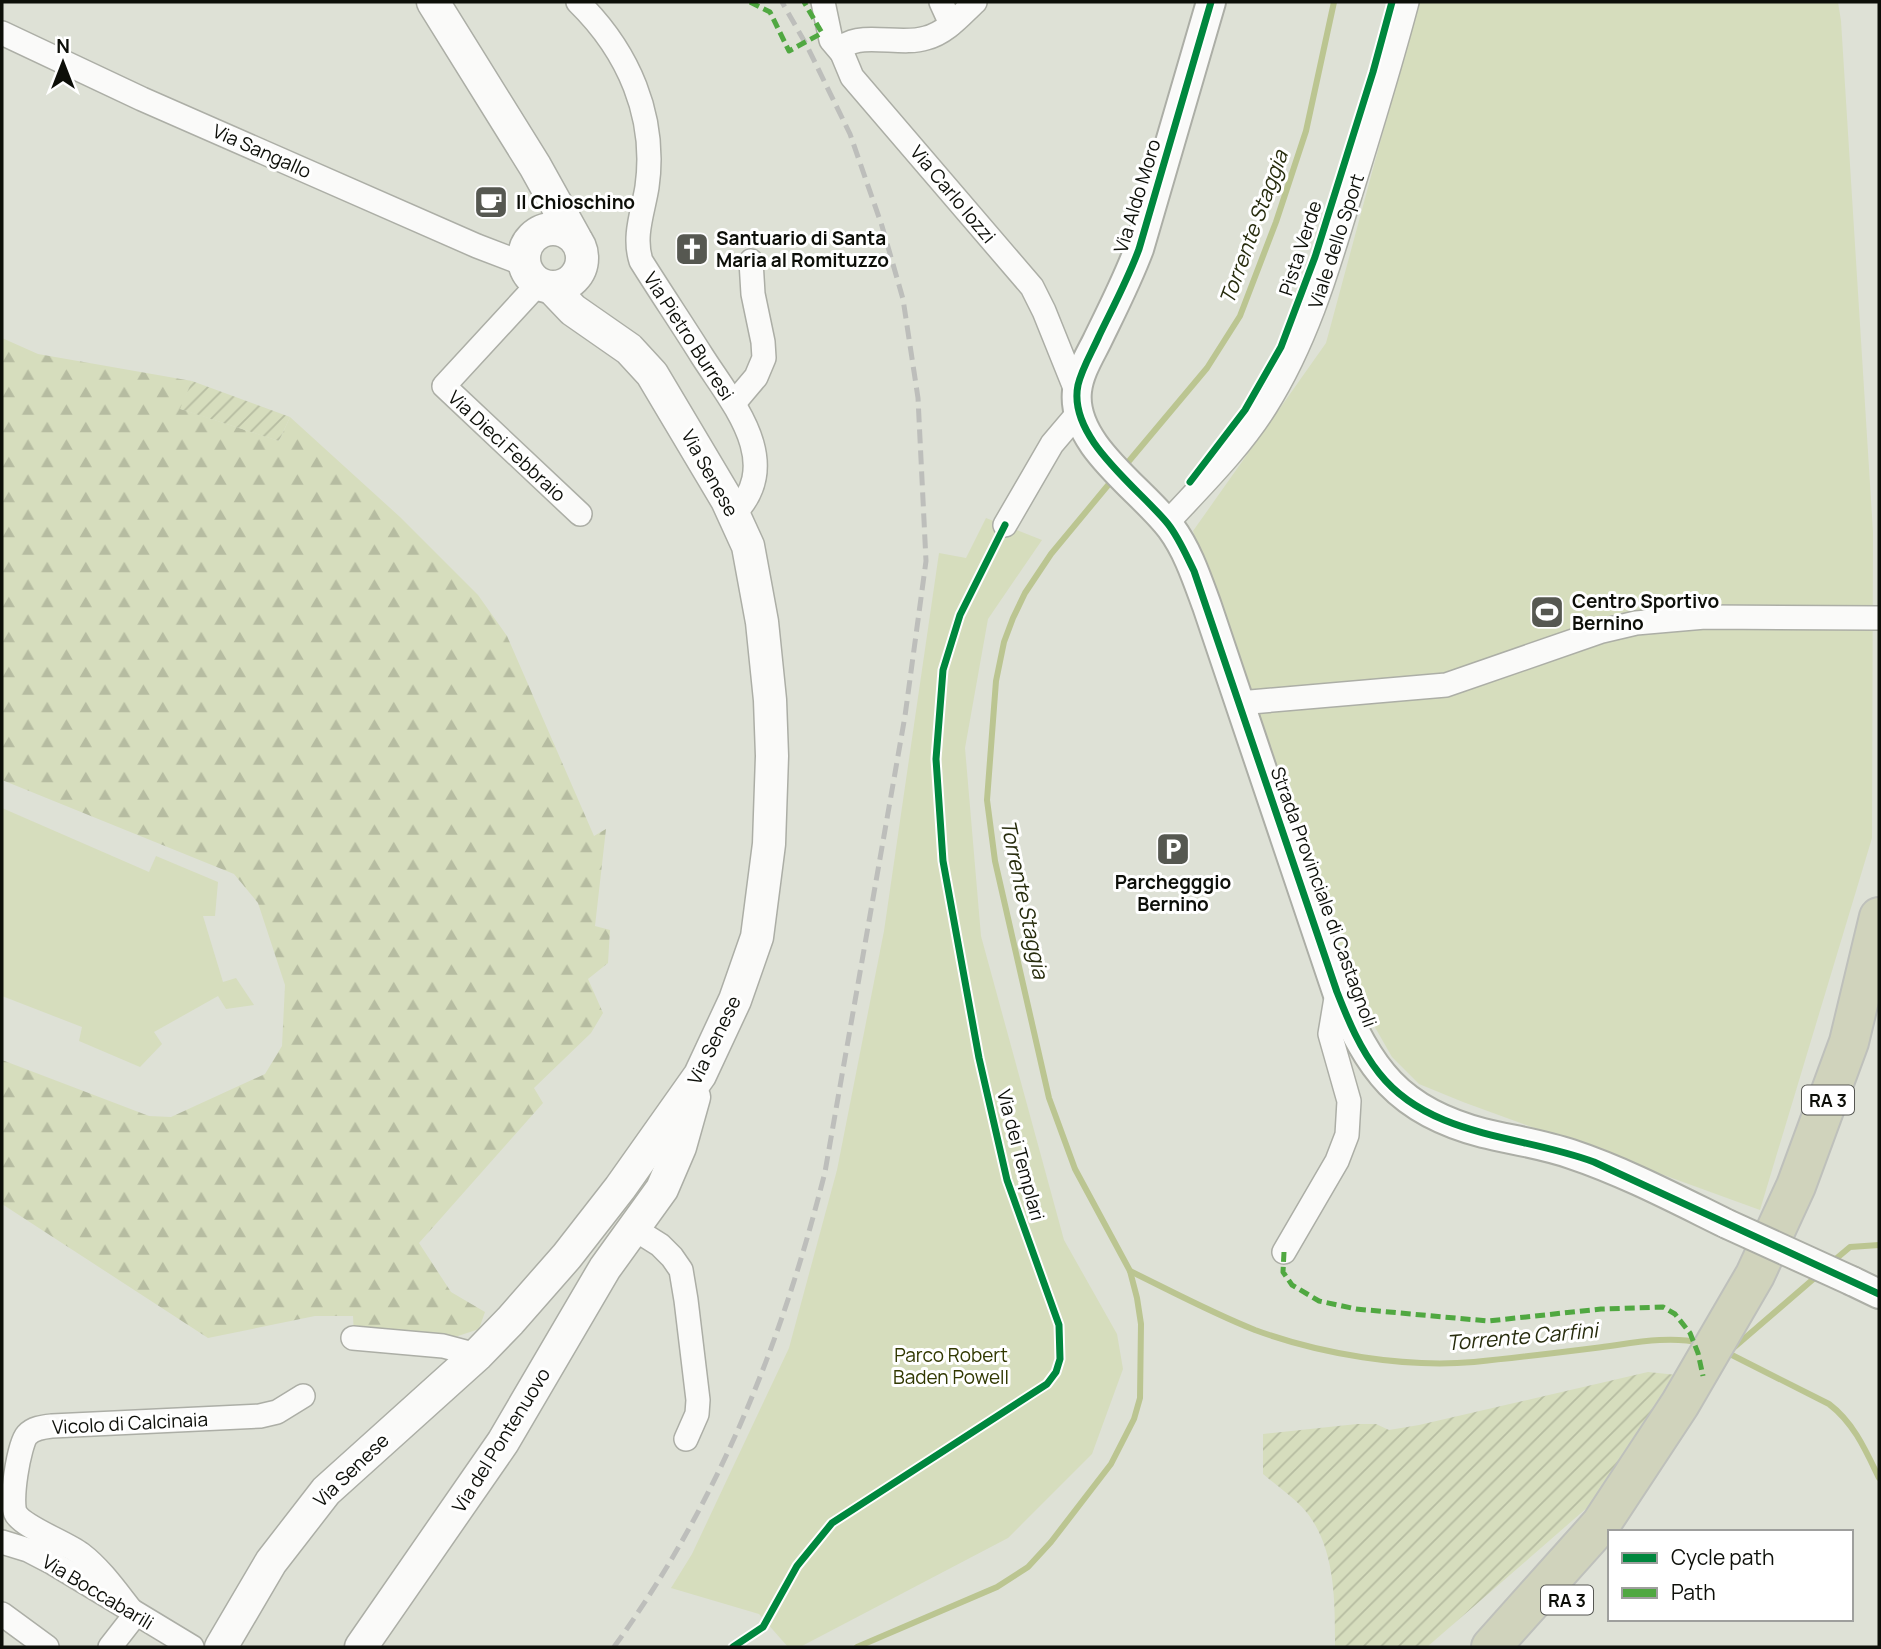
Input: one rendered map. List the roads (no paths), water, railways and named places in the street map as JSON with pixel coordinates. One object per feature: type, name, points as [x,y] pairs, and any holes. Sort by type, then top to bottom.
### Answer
[{"type":"highway","name":"RA 3","points":[[1765,1280],[1849,1042],[1879,917]]},
{"type":"highway","name":"RA 3","points":[[1627,1530],[1815,1194],[1870,1050],[1879,1013]]},
{"type":"highway","name":"RA 3","points":[[1491,1647],[1601,1524],[1692,1411]]},
{"type":"highway","name":"RA 3","points":[[1525,1647],[1608,1554]]},
{"type":"main road","points":[[433,2],[535,166],[575,238],[582,254],[548,277],[527,244],[540,232],[558,229],[575,238]]},
{"type":"main road","points":[[535,166],[540,232]]},
{"type":"main road","name":"Via Senese","points":[[221,1647],[271,1562],[326,1491],[477,1355],[540,1289],[625,1181],[700,1075],[725,1024],[751,956],[764,889],[772,756],[764,635],[752,561],[734,514],[663,390],[645,366],[621,343],[573,310],[548,277]]},
{"type":"main road","name":"Via del Pontenuovo","points":[[361,1647],[503,1442],[605,1268],[656,1200],[680,1147],[700,1075]]},
{"type":"main road","points":[[625,1181],[640,1176],[648,1178],[656,1200]]},
{"type":"street","name":"Via Pietro Burresi","points":[[578,2],[623,61],[638,90],[644,111],[649,164],[637,240],[641,261],[734,403],[749,433],[755,480],[747,499],[734,514]]},
{"type":"street","name":"Via Carlo Iozzi","points":[[823,2],[831,40],[842,52],[848,70],[1032,287],[1079,402]]},
{"type":"street","points":[[941,2],[951,24]]},
{"type":"street","points":[[842,52],[844,46],[851,41],[918,40],[936,34],[975,2]]},
{"type":"street","name":"Via Aldo Moro","points":[[1079,402],[1082,373],[1139,249],[1211,2]]},
{"type":"street","name":"Viale dello Sport","points":[[1160,515],[1223,463],[1258,418],[1311,318],[1378,107],[1407,2]]},
{"type":"street","name":"Via Sangallo","points":[[2,33],[170,111],[548,277]]},
{"type":"street","points":[[734,403],[756,377],[764,358],[753,294],[751,261]]},
{"type":"street","name":"Via Dieci Febbraio","points":[[548,277],[444,386],[580,514]]},
{"type":"street","points":[[1005,525],[1079,402]]},
{"type":"street","name":"Strada Provinciale di Castagnoli","points":[[1079,402],[1087,433],[1097,449],[1160,515],[1183,548],[1202,591],[1337,992],[1352,1029],[1374,1066],[1388,1083],[1416,1104],[1458,1125],[1574,1155],[1689,1205],[1879,1294]]},
{"type":"street","points":[[1239,703],[1446,685],[1602,631],[1636,623],[1705,617],[1879,618]]},
{"type":"street","points":[[1284,1252],[1337,1161],[1348,1135],[1350,1114],[1347,1089],[1329,1034],[1337,992]]},
{"type":"street","points":[[633,1228],[660,1245],[681,1270],[698,1400],[695,1420],[686,1439]]},
{"type":"street","points":[[353,1338],[443,1346],[477,1355]]},
{"type":"street","name":"Vicolo di Calcinaia","points":[[135,1615],[87,1559],[15,1514],[13,1497],[25,1438],[33,1431],[45,1427],[260,1416],[277,1412],[303,1396]]},
{"type":"street","name":"Via Boccabarili","points":[[2,1542],[28,1550],[53,1563],[192,1647]]},
{"type":"street","points":[[2,1614],[47,1647]]},
{"type":"street","points":[[110,1647],[135,1615]]},
{"type":"waterway","name":"Torrente Staggia","points":[[1124,467],[1207,368],[1240,316],[1276,222],[1306,131],[1334,2]]},
{"type":"waterway","name":"Torrente Staggia","points":[[857,1647],[997,1587],[1028,1567],[1051,1542],[1111,1464],[1134,1419],[1140,1398],[1141,1324],[1137,1298],[1130,1271],[1075,1169],[1049,1098],[995,861],[987,800],[996,681],[1004,642],[1013,618],[1025,593],[1051,554],[1114,478]]},
{"type":"waterway","points":[[1831,1263],[1850,1247],[1879,1245]]},
{"type":"waterway","name":"Torrente Carfini","points":[[1130,1271],[1207,1309],[1280,1339],[1334,1352],[1391,1361],[1474,1362],[1648,1341],[1701,1343]]},
{"type":"waterway","points":[[1731,1350],[1818,1275]]},
{"type":"waterway","name":"Torrente Carfini","points":[[1724,1351],[1829,1404],[1846,1420],[1879,1478]]},
{"type":"railway","points":[[614,1647],[685,1536],[715,1479],[767,1359],[808,1236],[825,1172],[905,716],[926,561],[918,398],[903,299],[882,226],[850,134],[782,2]]},
{"type":"place","name":"Il Chioschino","points":[[491,202]]},
{"type":"place","name":"Santuario di Santa Maria al Romituzzo","points":[[692,249]]},
{"type":"place","name":"Centro Sportivo Bernino","points":[[1547,612]]},
{"type":"place","name":"Parchegggio Bernino","points":[[1173,849]]},
{"type":"park label","name":"Parco Robert Baden Powell","points":[[951,1366]]}]
